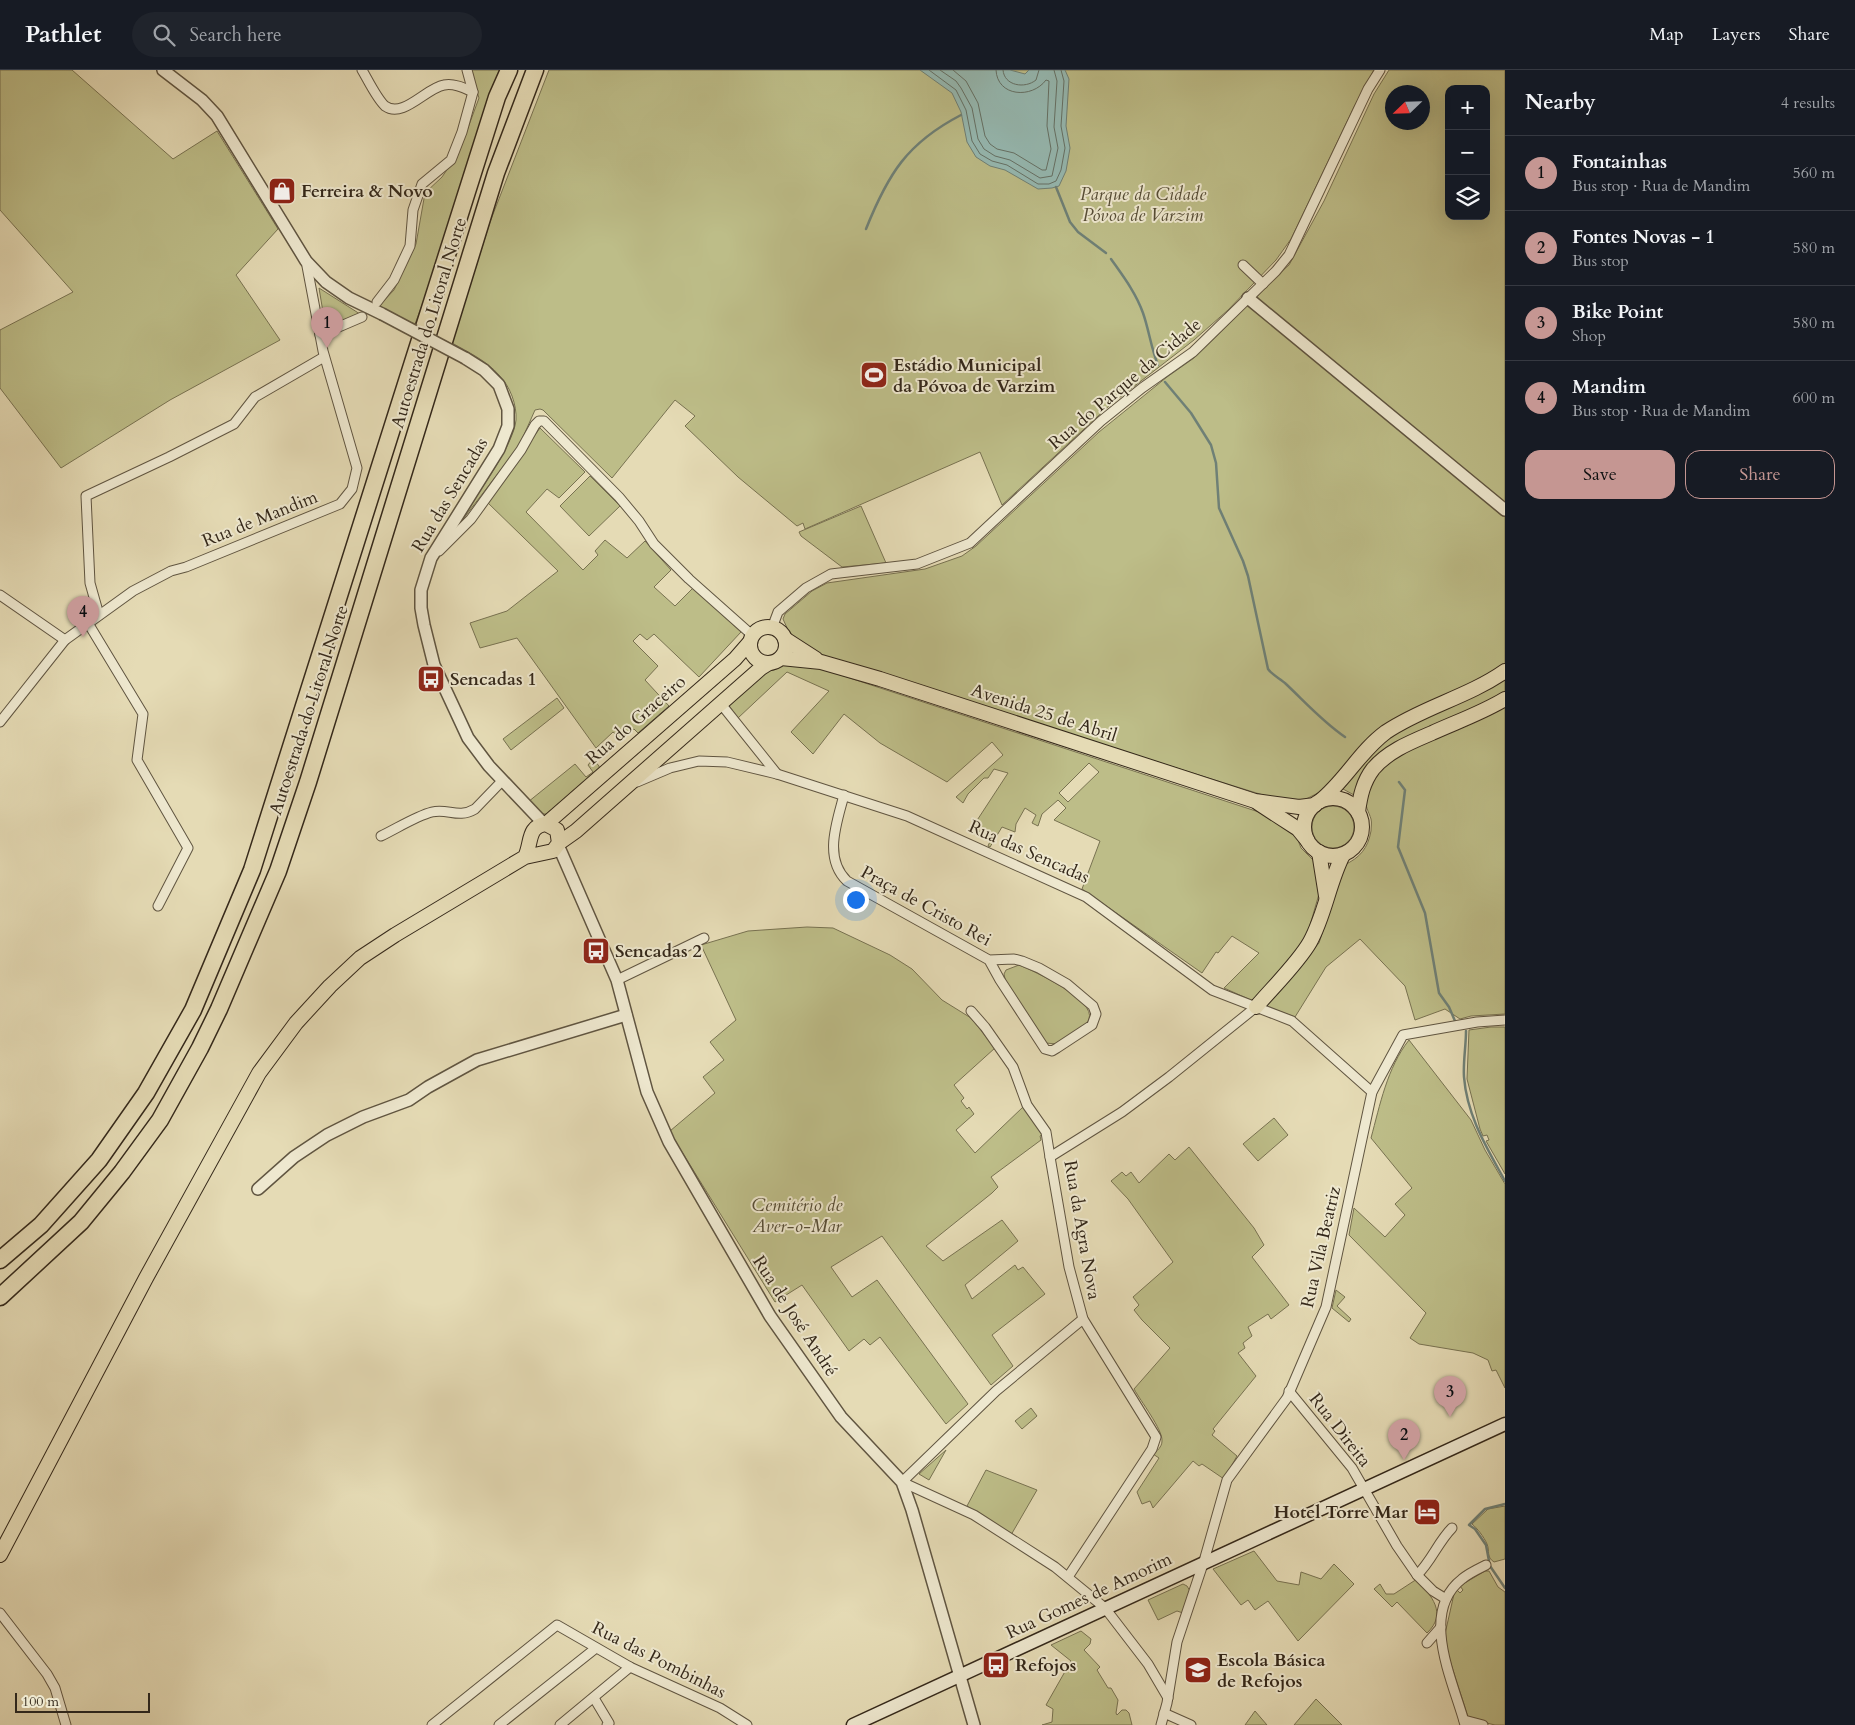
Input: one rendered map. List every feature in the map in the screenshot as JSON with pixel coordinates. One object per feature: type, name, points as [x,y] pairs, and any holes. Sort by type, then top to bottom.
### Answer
[{"type":"highway","name":"Autoestrada do Litoral Norte","points":[[0,1260],[41,1225],[99,1160],[146,1093],[193,1010],[252,870],[491,116],[508,70]]},
{"type":"highway","name":"Autoestrada do Litoral Norte","points":[[0,1296],[81,1222],[122,1172],[160,1120],[220,1009],[278,871],[308,782],[496,173],[535,70]]},
{"type":"main road","points":[[772,628],[761,628],[751,639],[751,653],[758,661],[775,661]]},
{"type":"main road","name":"Avenida 25 de Abril","points":[[772,628],[782,634],[784,639],[821,662]]},
{"type":"main road","name":"Rua do Graceiro","points":[[543,821],[578,795],[735,659],[751,639]]},
{"type":"main road","points":[[0,1555],[146,1278],[259,1073],[296,1023],[330,986],[360,958],[524,857],[555,850],[761,668],[775,661],[785,649],[784,639]]},
{"type":"main road","name":"Avenida 25 de Abril","points":[[775,661],[821,662],[880,679],[1255,801],[1299,807],[1317,803],[1328,798],[1346,801],[1358,812]]},
{"type":"main road","points":[[1307,840],[1305,833],[1306,817],[1317,803],[1333,791],[1370,746],[1385,733],[1403,722],[1477,688],[1505,671]]},
{"type":"main road","points":[[1326,897],[1318,852],[1335,856],[1343,855],[1358,843],[1362,835],[1362,819],[1358,812],[1360,798],[1364,784],[1373,770],[1384,758],[1400,748],[1490,708],[1505,699]]},
{"type":"main road","points":[[578,795],[588,794],[595,798],[597,803],[596,814]]},
{"type":"main road","name":"Avenida 25 de Abril","points":[[1255,801],[1298,829],[1318,852]]},
{"type":"main road","points":[[524,857],[531,834],[543,821],[557,830],[555,850]]},
{"type":"main road","points":[[530,842],[534,849],[555,850]]},
{"type":"main road","points":[[1256,1007],[1310,942],[1343,855]]},
{"type":"main road","name":"Rua Gomes de Amorim","points":[[853,1725],[1204,1561],[1505,1424]]},
{"type":"street","name":"Rua das Sencadas","points":[[163,70],[202,100],[216,116],[306,261],[326,282],[349,298],[465,358],[484,370],[499,385],[508,409],[508,426],[499,449],[431,558],[423,579],[421,600],[431,657],[464,730],[480,755],[502,781],[543,821]]},
{"type":"street","points":[[362,70],[384,105],[393,110],[402,109],[444,84],[457,85],[473,92]]},
{"type":"street","points":[[377,302],[394,280],[410,246],[413,210],[422,184],[451,160],[462,132],[473,92],[467,70]]},
{"type":"street","name":"Rua do Parque da Cidade","points":[[772,628],[778,612],[806,588],[831,574],[917,564],[970,543],[1101,421],[1142,388],[1193,352],[1289,255],[1368,89],[1380,70]]},
{"type":"street","name":"Rua de Mandim","points":[[0,722],[65,640],[133,591],[171,571],[186,567],[340,504],[352,489],[356,468],[324,357],[306,261]]},
{"type":"street","points":[[1243,265],[1262,284]]},
{"type":"street","points":[[1248,298],[1505,510]]},
{"type":"street","points":[[320,335],[362,317]]},
{"type":"street","points":[[99,615],[90,583],[86,496],[234,424],[255,397],[324,357]]},
{"type":"street","points":[[431,558],[471,519],[521,450],[535,424],[539,421],[544,421],[619,497],[639,521],[654,544],[751,639]]},
{"type":"street","points":[[0,595],[65,640]]},
{"type":"street","points":[[88,623],[143,714],[137,760],[188,848],[158,906]]},
{"type":"street","points":[[721,704],[777,774]]},
{"type":"street","name":"Rua das Sencadas","points":[[626,786],[670,768],[699,761],[727,762],[777,774],[907,816],[1075,891],[1102,907],[1204,985],[1224,995],[1292,1021],[1372,1092]]},
{"type":"street","points":[[381,836],[433,812],[460,815],[475,810],[502,781]]},
{"type":"street","name":"Praça de Cristo Rei","points":[[844,795],[833,840],[838,867],[844,879],[990,960],[1009,994],[1045,1049],[1052,1051],[1092,1025],[1096,1014],[1093,1006],[1067,984],[1022,961],[990,960]]},
{"type":"street","name":"Rua de José André","points":[[555,850],[617,980],[647,1092],[669,1142],[770,1316],[841,1417],[902,1482],[912,1510],[974,1725]]},
{"type":"street","points":[[617,980],[704,938]]},
{"type":"street","name":"Rua da Agra Nova","points":[[902,1482],[996,1391],[1083,1319],[1069,1267],[1050,1157],[1122,1112],[1256,1007]]},
{"type":"street","points":[[971,1011],[985,1026],[1014,1067],[1028,1105],[1046,1132],[1050,1157]]},
{"type":"street","points":[[258,1189],[294,1157],[327,1135],[363,1117],[409,1100],[428,1087],[478,1060],[626,1015]]},
{"type":"street","name":"Rua Vila Beatriz","points":[[1204,1561],[1227,1480],[1287,1398],[1326,1307],[1372,1092],[1403,1034],[1477,1022],[1505,1020]]},
{"type":"street","points":[[1068,1577],[1156,1441],[1154,1432],[1083,1319]]},
{"type":"street","name":"Rua Direita","points":[[1289,1392],[1352,1468],[1363,1489],[1417,1575],[1433,1591],[1446,1599]]},
{"type":"street","points":[[902,1482],[974,1515],[1068,1577],[1105,1608],[1148,1664],[1168,1698]]},
{"type":"street","points":[[1417,1575],[1423,1570],[1442,1538],[1452,1528]]},
{"type":"street","name":"Rua Gomes de Amorim","points":[[1161,1725],[1168,1698],[1177,1642],[1204,1561]]},
{"type":"street","points":[[1483,1725],[1464,1723],[1441,1646],[1441,1627],[1446,1599],[1454,1586],[1462,1579],[1486,1566]]},
{"type":"street","points":[[0,1613],[47,1674],[55,1688],[66,1725]]},
{"type":"street","name":"Rua das Pombinhas","points":[[432,1725],[557,1626],[630,1667],[720,1708],[747,1725]]},
{"type":"street","points":[[1427,1643],[1441,1627]]},
{"type":"street","points":[[499,1725],[596,1648]]},
{"type":"street","points":[[560,1725],[630,1667]]},
{"type":"street","points":[[594,1698],[609,1723],[607,1725]]},
{"type":"street","points":[[1164,1713],[1191,1725]]},
{"type":"green space","points":[[0,70],[72,70],[173,159],[217,131],[278,229],[236,275],[280,340],[170,400],[61,468],[0,388],[0,330],[73,292],[0,210]]},
{"type":"green space","points":[[472,70],[510,70],[415,324],[377,308],[394,290],[416,244],[425,193],[442,177],[459,152],[479,98]]},
{"type":"green space","name":"Parque da Cidade Póvoa de Varzim","points":[[549,70],[1374,70],[1354,107],[1291,239],[1276,260],[1228,310],[1194,340],[1110,405],[1002,505],[980,452],[805,529],[803,523],[797,526],[738,477],[685,426],[695,416],[675,400],[612,478],[543,410],[535,410],[519,446],[457,527],[508,444],[516,420],[516,414],[514,402],[503,379],[483,361],[452,343],[490,222]]},
{"type":"green space","points":[[1389,70],[1505,70],[1505,502],[1255,299],[1289,265],[1324,201],[1374,94]]},
{"type":"green space","points":[[319,288],[360,314],[326,330]]},
{"type":"green space","points":[[1249,304],[1505,517],[1505,666],[1400,718],[1326,789],[1300,802],[1282,801],[822,657],[793,641],[783,619],[785,614],[812,591],[827,583],[925,569],[962,556],[976,546],[1099,432],[1167,377],[1194,358]]},
{"type":"green space","points":[[540,428],[585,472],[559,498],[547,489],[526,512],[583,570],[598,555],[595,551],[605,540],[627,558],[645,541],[671,570],[654,587],[675,606],[693,588],[741,632],[699,677],[654,634],[647,640],[640,634],[633,641],[658,666],[645,680],[669,706],[638,733],[634,729],[620,738],[613,732],[596,748],[517,638],[480,648],[470,623],[507,611],[558,571],[487,502]]},
{"type":"green space","points":[[590,476],[620,506],[589,536],[560,506]]},
{"type":"green space","points":[[861,506],[886,563],[842,567],[801,536],[799,532]]},
{"type":"green space","points":[[804,663],[1271,816],[1296,835],[1301,848],[1315,862],[1319,894],[1306,939],[1253,1001],[1224,988],[1259,953],[1232,936],[1218,953],[1216,952],[1202,973],[1082,889],[1100,841],[1054,820],[1066,808],[1058,800],[1042,814],[1038,826],[1032,823],[1036,815],[1025,808],[1016,824],[1015,832],[1002,827],[990,847],[988,846],[992,837],[972,828],[1008,773],[994,769],[988,778],[984,778],[968,794],[963,803],[956,797],[1003,755],[992,742],[947,782],[880,743],[844,714],[813,754],[791,732],[829,691],[787,672],[738,718],[727,703],[766,671],[776,669],[785,664]],"holes":[[[1089,763],[1099,772],[1068,802],[1059,793]]]},
{"type":"green space","points":[[1505,678],[1505,693],[1397,743],[1358,781],[1354,795],[1343,789],[1374,750],[1405,726]]},
{"type":"green space","points":[[557,698],[564,708],[511,750],[503,739]]},
{"type":"green space","points":[[1505,704],[1505,1014],[1471,1016],[1460,1019],[1445,1009],[1415,1020],[1405,986],[1360,939],[1326,967],[1295,1017],[1263,1005],[1319,943],[1344,865],[1359,856],[1368,842],[1371,831],[1371,819],[1366,806],[1366,797],[1368,790],[1380,771],[1402,752]]},
{"type":"green space","points":[[593,759],[599,766],[600,771],[546,814],[541,814],[528,802],[575,764],[586,777],[593,772],[588,765]]},
{"type":"green space","points":[[1333,806],[1348,812],[1354,827],[1348,842],[1333,848],[1318,842],[1312,827],[1318,812]]},
{"type":"green space","name":"Cemitério de Aver-o-Mar","points":[[807,927],[833,928],[890,955],[912,969],[942,1000],[971,1018],[995,1048],[954,1085],[964,1098],[961,1101],[974,1114],[956,1130],[975,1153],[1023,1107],[1043,1134],[1040,1136],[1041,1140],[991,1177],[998,1187],[992,1193],[926,1246],[943,1261],[1002,1220],[1018,1241],[965,1285],[972,1299],[1015,1265],[1018,1270],[1023,1267],[1045,1294],[992,1335],[1013,1366],[991,1385],[882,1236],[831,1267],[852,1297],[877,1280],[968,1404],[946,1424],[880,1337],[870,1345],[864,1339],[849,1351],[802,1285],[775,1302],[670,1131],[715,1093],[703,1077],[724,1060],[710,1042],[736,1020],[701,945],[748,931]]},
{"type":"green space","points":[[1019,965],[1050,980],[1074,995],[1089,1011],[1087,1022],[1080,1029],[1056,1044],[1046,1043],[1006,983],[1004,974],[1006,970]]},
{"type":"green space","points":[[1505,1027],[1505,1174],[1486,1141],[1489,1140],[1487,1135],[1483,1136],[1480,1129],[1467,1079],[1469,1030]]},
{"type":"green space","points":[[1409,1040],[1471,1120],[1485,1150],[1505,1184],[1505,1388],[1496,1370],[1492,1371],[1488,1360],[1473,1353],[1419,1344],[1410,1338],[1426,1313],[1349,1235],[1354,1208],[1385,1237],[1405,1215],[1395,1204],[1412,1188],[1371,1138],[1381,1100],[1395,1062]]},
{"type":"green space","points":[[1274,1118],[1288,1135],[1258,1161],[1243,1144]]},
{"type":"green space","points":[[1189,1147],[1254,1228],[1264,1245],[1252,1257],[1289,1305],[1271,1319],[1268,1314],[1248,1327],[1252,1336],[1243,1343],[1245,1348],[1238,1353],[1256,1376],[1213,1429],[1215,1431],[1212,1435],[1237,1456],[1224,1479],[1202,1464],[1199,1466],[1193,1461],[1153,1508],[1150,1501],[1142,1504],[1137,1492],[1159,1458],[1153,1454],[1158,1450],[1162,1441],[1159,1430],[1134,1389],[1170,1348],[1134,1310],[1139,1305],[1133,1297],[1173,1262],[1128,1199],[1111,1181],[1122,1172],[1126,1176],[1131,1172],[1139,1183],[1169,1154],[1175,1160]]},
{"type":"green space","points":[[1336,1290],[1345,1297],[1337,1306],[1351,1319],[1349,1322],[1332,1308]]},
{"type":"green space","points":[[1031,1408],[1037,1416],[1022,1429],[1015,1421]]},
{"type":"green space","points":[[946,1450],[929,1480],[919,1474]]},
{"type":"green space","points":[[986,1470],[1037,1490],[1011,1535],[967,1506]]},
{"type":"green space","points":[[1505,1506],[1505,1559],[1494,1562],[1489,1556],[1484,1538],[1472,1524],[1488,1509]]},
{"type":"green space","points":[[1254,1551],[1277,1581],[1299,1585],[1301,1572],[1321,1579],[1334,1564],[1354,1584],[1298,1641],[1268,1601],[1255,1610],[1248,1600],[1241,1605],[1213,1569]]},
{"type":"green space","points":[[1485,1571],[1489,1571],[1498,1587],[1505,1592],[1505,1725],[1495,1725],[1468,1717],[1447,1651],[1445,1634],[1454,1594],[1457,1590],[1460,1593],[1463,1590],[1460,1586]]},
{"type":"green space","points":[[1417,1579],[1432,1598],[1437,1612],[1433,1626],[1427,1633],[1397,1602],[1392,1607],[1374,1589],[1380,1584],[1386,1594],[1394,1594]]},
{"type":"green space","points":[[1183,1584],[1190,1591],[1183,1613],[1177,1611],[1158,1620],[1148,1600]]},
{"type":"green space","points":[[1081,1631],[1091,1639],[1090,1644],[1084,1650],[1100,1667],[1097,1670],[1118,1700],[1117,1715],[1122,1710],[1126,1710],[1129,1713],[1132,1725],[1042,1725],[1052,1722],[1053,1709],[1046,1705],[1071,1661],[1051,1645]]},
{"type":"green space","points":[[1316,1699],[1342,1725],[1294,1725]]},
{"type":"green space","points":[[1255,1711],[1267,1725],[1245,1725]]},
{"type":"water","points":[[920,70],[1010,70],[1025,74],[1029,70],[1065,70],[1069,79],[1066,126],[1070,148],[1066,171],[1059,186],[1038,189],[1005,170],[990,166],[976,157],[967,142],[961,112],[952,93]]},
{"type":"waterway","points":[[866,229],[891,176],[902,162],[926,137],[961,115]]},
{"type":"waterway","points":[[1056,187],[1070,222],[1078,232],[1106,253]]},
{"type":"waterway","points":[[1111,259],[1137,299],[1145,319],[1158,365]]},
{"type":"waterway","points":[[1165,382],[1191,413],[1211,445],[1216,463],[1219,508],[1248,576],[1268,669],[1322,719],[1345,737]]},
{"type":"waterway","points":[[1399,782],[1405,790],[1398,847],[1425,913],[1439,993],[1449,1007],[1455,1021]]},
{"type":"waterway","points":[[1466,1031],[1464,1077],[1469,1105],[1479,1131],[1505,1181]]},
{"type":"waterway","points":[[1489,1561],[1486,1545],[1475,1529],[1469,1525],[1485,1509],[1505,1504]]},
{"type":"waterway","points":[[1490,1566],[1505,1588]]},
{"type":"place","name":"Ferreira & Novo","points":[[282,191]]},
{"type":"place","name":"Fontainhas","points":[[327,348]]},
{"type":"place","name":"Estádio Municipal da Póvoa de Varzim","points":[[874,375]]},
{"type":"place","name":"Mandim","points":[[83,637]]},
{"type":"place","name":"Sencadas 1","points":[[431,679]]},
{"type":"place","name":"Sencadas 2","points":[[596,951]]},
{"type":"place","name":"Bike Point","points":[[1450,1417]]},
{"type":"place","name":"Fontes Novas - 1","points":[[1404,1460]]},
{"type":"place","name":"Hotel Torre Mar","points":[[1427,1512]]},
{"type":"place","name":"Refojos","points":[[996,1665]]},
{"type":"place","name":"Escola Básica de Refojos","points":[[1198,1670]]}]
